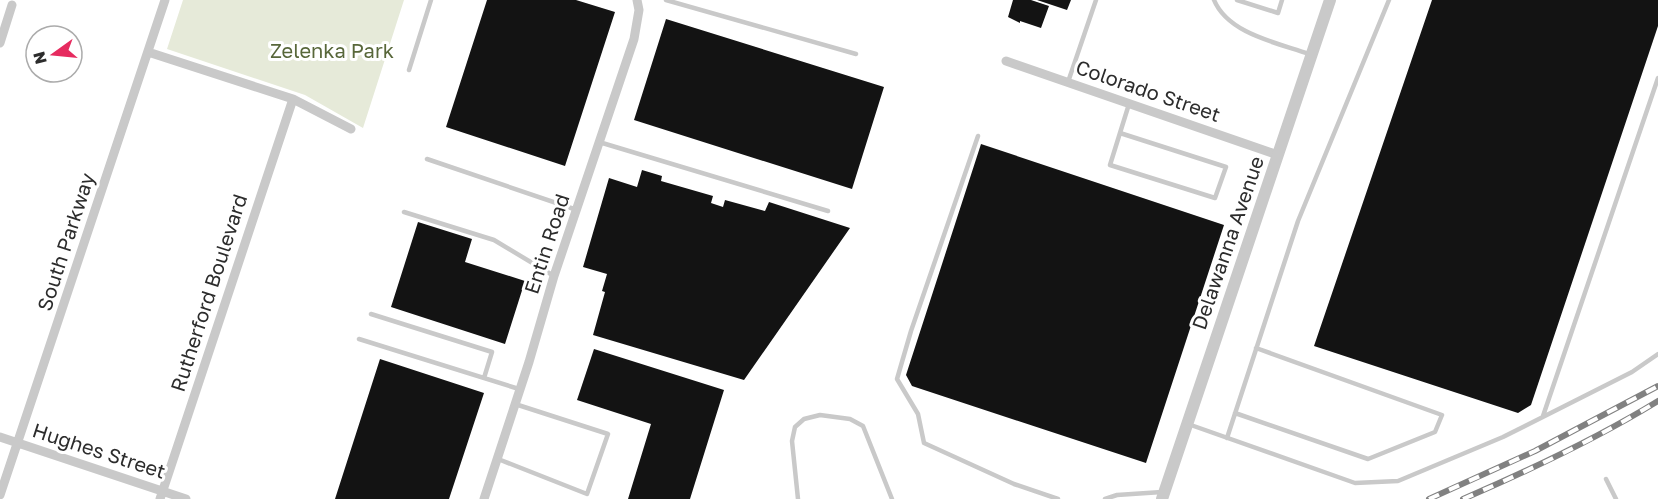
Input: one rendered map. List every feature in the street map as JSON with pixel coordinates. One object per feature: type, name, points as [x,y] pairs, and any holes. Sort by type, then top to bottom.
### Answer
[{"type":"street","name":"South Parkway","points":[[0,495],[165,0]]},
{"type":"street","name":"Entin Road","points":[[484,499],[554,276],[633,39],[639,10],[637,0]]},
{"type":"street","name":"Delawanna Avenue","points":[[1163,495],[1330,0]]},
{"type":"street","points":[[0,43],[12,5]]},
{"type":"street","points":[[148,52],[293,99],[351,129]]},
{"type":"street","name":"Colorado Street","points":[[1006,61],[1278,155]]},
{"type":"street","name":"Rutherford Boulevard","points":[[161,495],[293,99]]},
{"type":"street","name":"Hughes Street","points":[[0,436],[161,495],[186,499]]},
{"type":"lane","points":[[409,70],[431,0]]},
{"type":"lane","points":[[666,0],[856,54]]},
{"type":"lane","points":[[1068,82],[1096,0]]},
{"type":"lane","points":[[1214,0],[1218,9],[1235,26],[1312,55]]},
{"type":"lane","points":[[1237,0],[1278,13],[1282,0]]},
{"type":"lane","points":[[1227,438],[1298,220],[1389,0]]},
{"type":"lane","points":[[1543,417],[1658,78]]},
{"type":"lane","points":[[1120,133],[1226,167],[1215,198],[1110,165],[1120,133],[1130,104]]},
{"type":"lane","points":[[978,136],[897,379],[918,414],[924,443],[1014,484],[1058,499]]},
{"type":"lane","points":[[599,142],[828,211]]},
{"type":"lane","points":[[428,159],[577,210]]},
{"type":"lane","points":[[404,212],[494,240],[554,276]]},
{"type":"lane","points":[[371,314],[492,352],[484,378]]},
{"type":"lane","points":[[359,339],[520,389]]},
{"type":"lane","points":[[1235,413],[1368,459],[1435,432],[1442,415],[1256,348]]},
{"type":"lane","points":[[1188,424],[1355,483],[1398,481],[1503,437],[1632,372],[1658,354]]},
{"type":"lane","points":[[497,459],[587,494],[608,434],[515,404]]},
{"type":"lane","points":[[798,499],[792,441],[795,428],[804,419],[820,415],[850,419],[863,426],[892,499]]},
{"type":"lane","points":[[1606,479],[1616,499]]},
{"type":"lane","points":[[1105,499],[1117,495],[1163,495]]},
{"type":"green space","name":"Zelenka Park","points":[[183,0],[404,0],[363,128],[305,95],[167,49]]},
{"type":"building","points":[[487,0],[576,0],[615,12],[565,166],[446,127]]},
{"type":"building","points":[[1013,0],[1031,0],[1049,6],[1041,28],[1020,21],[1020,23],[1008,17]]},
{"type":"building","points":[[1037,0],[1071,0],[1067,10]]},
{"type":"building","points":[[1432,0],[1658,0],[1658,26],[1531,405],[1518,413],[1314,346]]},
{"type":"building","points":[[666,19],[884,87],[852,189],[634,120]]},
{"type":"building","points":[[981,144],[1224,225],[1146,463],[912,386],[906,375]]},
{"type":"building","points":[[642,170],[662,176],[661,181],[713,196],[711,203],[723,207],[725,200],[765,211],[769,202],[850,228],[744,380],[593,335],[605,292],[602,291],[607,274],[583,267],[609,178],[637,187]]},
{"type":"building","points":[[418,222],[472,239],[465,262],[525,281],[505,344],[391,307]]},
{"type":"building","points":[[594,349],[724,390],[690,499],[628,499],[651,424],[577,400]]},
{"type":"building","points":[[380,359],[484,393],[449,499],[335,499]]},
{"type":"railway","points":[[1429,499],[1535,451],[1658,386]]},
{"type":"railway","points":[[1463,499],[1562,453],[1658,401]]}]
